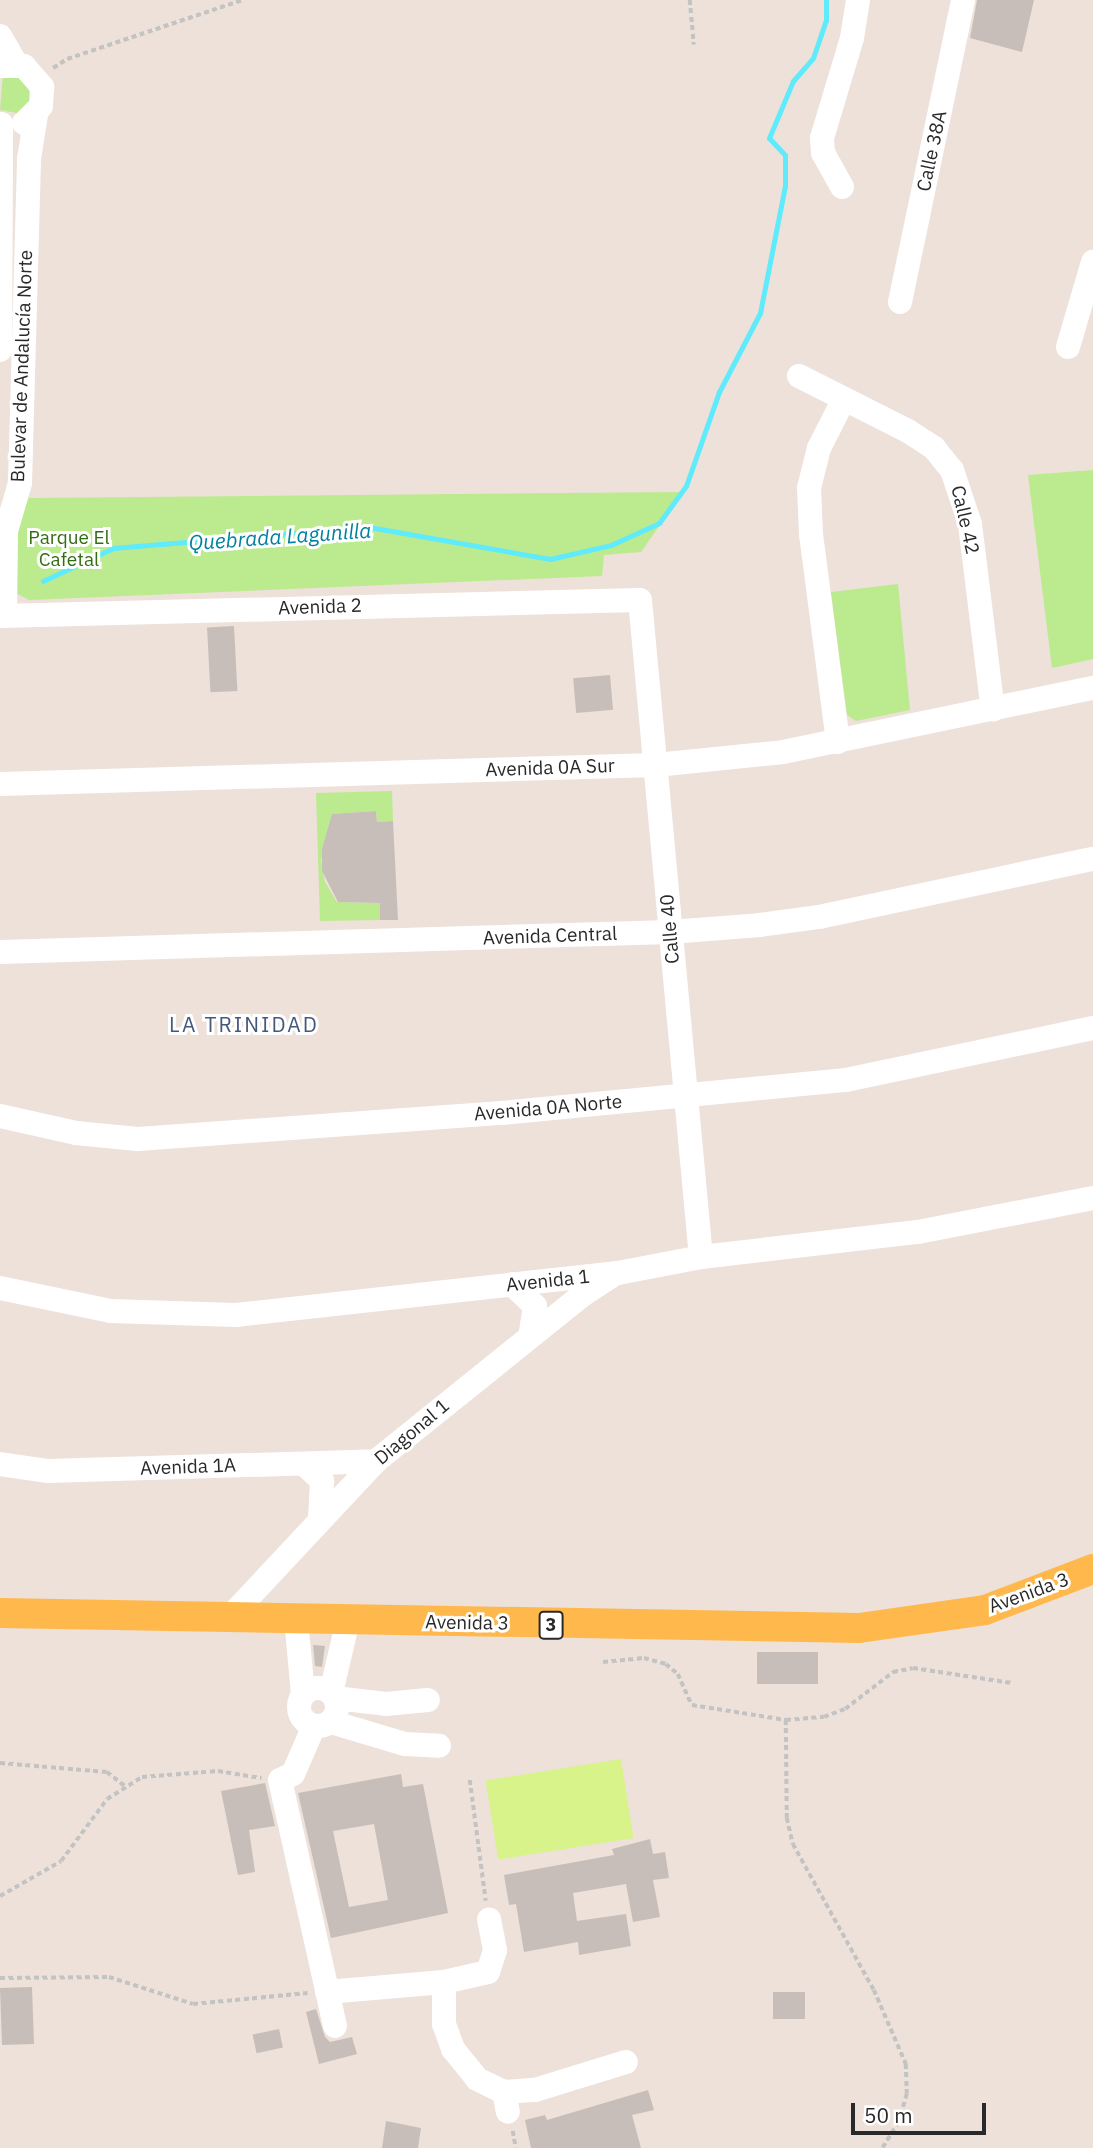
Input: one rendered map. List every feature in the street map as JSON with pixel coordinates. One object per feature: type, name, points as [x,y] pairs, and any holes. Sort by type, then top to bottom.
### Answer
[{"type":"main road","name":"Avenida 3","points":[[0,1613],[900,1626],[985,1610],[1093,1569]]},
{"type":"street","points":[[842,187],[824,153],[822,138],[852,38],[858,0]]},
{"type":"street","name":"Calle 38A","points":[[900,302],[963,0]]},
{"type":"street","points":[[0,36],[8,65],[38,78]]},
{"type":"street","name":"Bulevar de Andalucía Norte","points":[[3,615],[6,531],[20,483],[29,159],[36,115],[43,97],[38,78]]},
{"type":"street","points":[[1,123],[24,124],[36,115]]},
{"type":"street","name":"Bulevar de Andalucía Norte","points":[[0,350],[1,123]]},
{"type":"street","points":[[1068,347],[1093,262]]},
{"type":"street","name":"Calle 42","points":[[799,376],[908,431],[934,448],[952,470],[970,524],[993,710]]},
{"type":"street","points":[[838,742],[811,534],[809,488],[819,448],[844,399]]},
{"type":"street","name":"Avenida 2","points":[[3,615],[640,600]]},
{"type":"street","name":"Calle 40","points":[[640,600],[701,1257]]},
{"type":"street","name":"Avenida 0A Sur","points":[[0,784],[656,765],[838,742],[1093,688]]},
{"type":"street","name":"Avenida Central","points":[[0,952],[670,932],[819,917],[1093,859]]},
{"type":"street","name":"Avenida 0A Norte","points":[[0,1116],[108,1138],[186,1138],[846,1080],[1093,1028]]},
{"type":"street","name":"Avenida 1","points":[[0,1288],[111,1311],[193,1317],[350,1304],[618,1273],[701,1257],[918,1232],[1093,1198]]},
{"type":"street","name":"Diagonal 1","points":[[230,1617],[376,1461],[530,1337],[618,1273]]},
{"type":"street","points":[[512,1284],[534,1306],[530,1337]]},
{"type":"street","name":"Avenida 1A","points":[[0,1464],[48,1471],[376,1461]]},
{"type":"street","points":[[304,1464],[322,1481],[320,1518]]},
{"type":"street","points":[[296,1619],[303,1695],[299,1713],[429,1700]]},
{"type":"street","points":[[335,2026],[280,1780],[293,1773],[328,1710],[348,1620]]},
{"type":"street","points":[[328,1710],[405,1744],[439,1746]]},
{"type":"street","points":[[327,1992],[444,1982],[478,1975],[494,1965],[489,1920]]},
{"type":"street","points":[[444,1982],[444,2024],[453,2049],[477,2079],[506,2102],[535,2090],[626,2062]]},
{"type":"path","points":[[38,78],[67,59],[242,0]]},
{"type":"path","points":[[690,0],[694,45]]},
{"type":"path","points":[[603,1662],[644,1658],[666,1664],[678,1674],[692,1705],[786,1720],[824,1717],[845,1709],[892,1672],[913,1668],[1012,1683]]},
{"type":"path","points":[[786,1720],[787,1818],[793,1844],[874,1990],[906,2064],[907,2094],[899,2122],[883,2148]]},
{"type":"path","points":[[0,1763],[107,1772],[125,1786]]},
{"type":"path","points":[[0,1896],[61,1861],[100,1807],[125,1786],[142,1777],[218,1772],[280,1780]]},
{"type":"path","points":[[470,1780],[489,1920]]},
{"type":"path","points":[[0,1978],[109,1977],[193,2004],[327,1992]]},
{"type":"green space","points":[[3,75],[28,80],[31,100],[17,113],[0,110]]},
{"type":"green space","points":[[1093,470],[1093,659],[1052,668],[1028,475]]},
{"type":"green space","name":"Parque El Cafetal","points":[[683,492],[641,552],[604,555],[602,576],[29,600],[14,592],[14,541],[28,498]]},
{"type":"green space","points":[[898,584],[910,710],[856,721],[847,715],[831,592]]},
{"type":"green space","points":[[392,791],[393,821],[377,822],[376,811],[332,814],[321,861],[325,882],[337,902],[380,903],[380,920],[320,921],[316,793]]},
{"type":"green space","points":[[621,1759],[634,1838],[498,1859],[486,1780]]},
{"type":"building","points":[[977,0],[1034,0],[1022,52],[970,38]]},
{"type":"building","points":[[234,626],[237,691],[210,692],[207,627]]},
{"type":"building","points":[[610,675],[613,710],[576,713],[573,678]]},
{"type":"building","points":[[376,811],[377,822],[393,821],[398,920],[380,920],[380,903],[338,902],[322,871],[322,849],[332,814]]},
{"type":"building","points":[[313,1645],[325,1646],[322,1667],[315,1666]]},
{"type":"building","points":[[757,1652],[818,1652],[818,1684],[757,1684]]},
{"type":"building","points":[[401,1774],[403,1787],[423,1784],[448,1913],[331,1938],[298,1793]],"holes":[[[374,1824],[388,1900],[349,1907],[333,1831]]]},
{"type":"building","points":[[265,1783],[275,1826],[249,1830],[255,1872],[238,1875],[221,1791]]},
{"type":"building","points":[[650,1839],[653,1854],[665,1852],[669,1878],[653,1880],[660,1917],[633,1922],[626,1884],[573,1893],[577,1921],[626,1914],[631,1946],[579,1955],[578,1942],[524,1952],[516,1904],[509,1905],[504,1875],[614,1855],[612,1849]]},
{"type":"building","points":[[32,1987],[34,2044],[2,2045],[0,1988]]},
{"type":"building","points":[[773,1992],[805,1992],[805,2019],[773,2019]]},
{"type":"building","points":[[316,2009],[325,2037],[330,2042],[352,2037],[357,2054],[319,2064],[306,2012]]},
{"type":"building","points":[[279,2029],[283,2048],[257,2053],[253,2035]]},
{"type":"building","points":[[648,2090],[654,2110],[632,2115],[641,2148],[531,2148],[525,2120],[545,2115],[547,2120]]},
{"type":"building","points":[[386,2121],[421,2128],[418,2148],[382,2148]]},
{"type":"waterway","name":"Quebrada Lagunilla","points":[[43,581],[113,548],[369,527],[550,559],[611,545],[659,523],[686,486],[719,392],[760,313],[785,186],[785,155],[769,138],[793,81],[813,58],[826,20],[826,0]]},
{"type":"district","name":"LA TRINIDAD","points":[[244,1024]]}]
